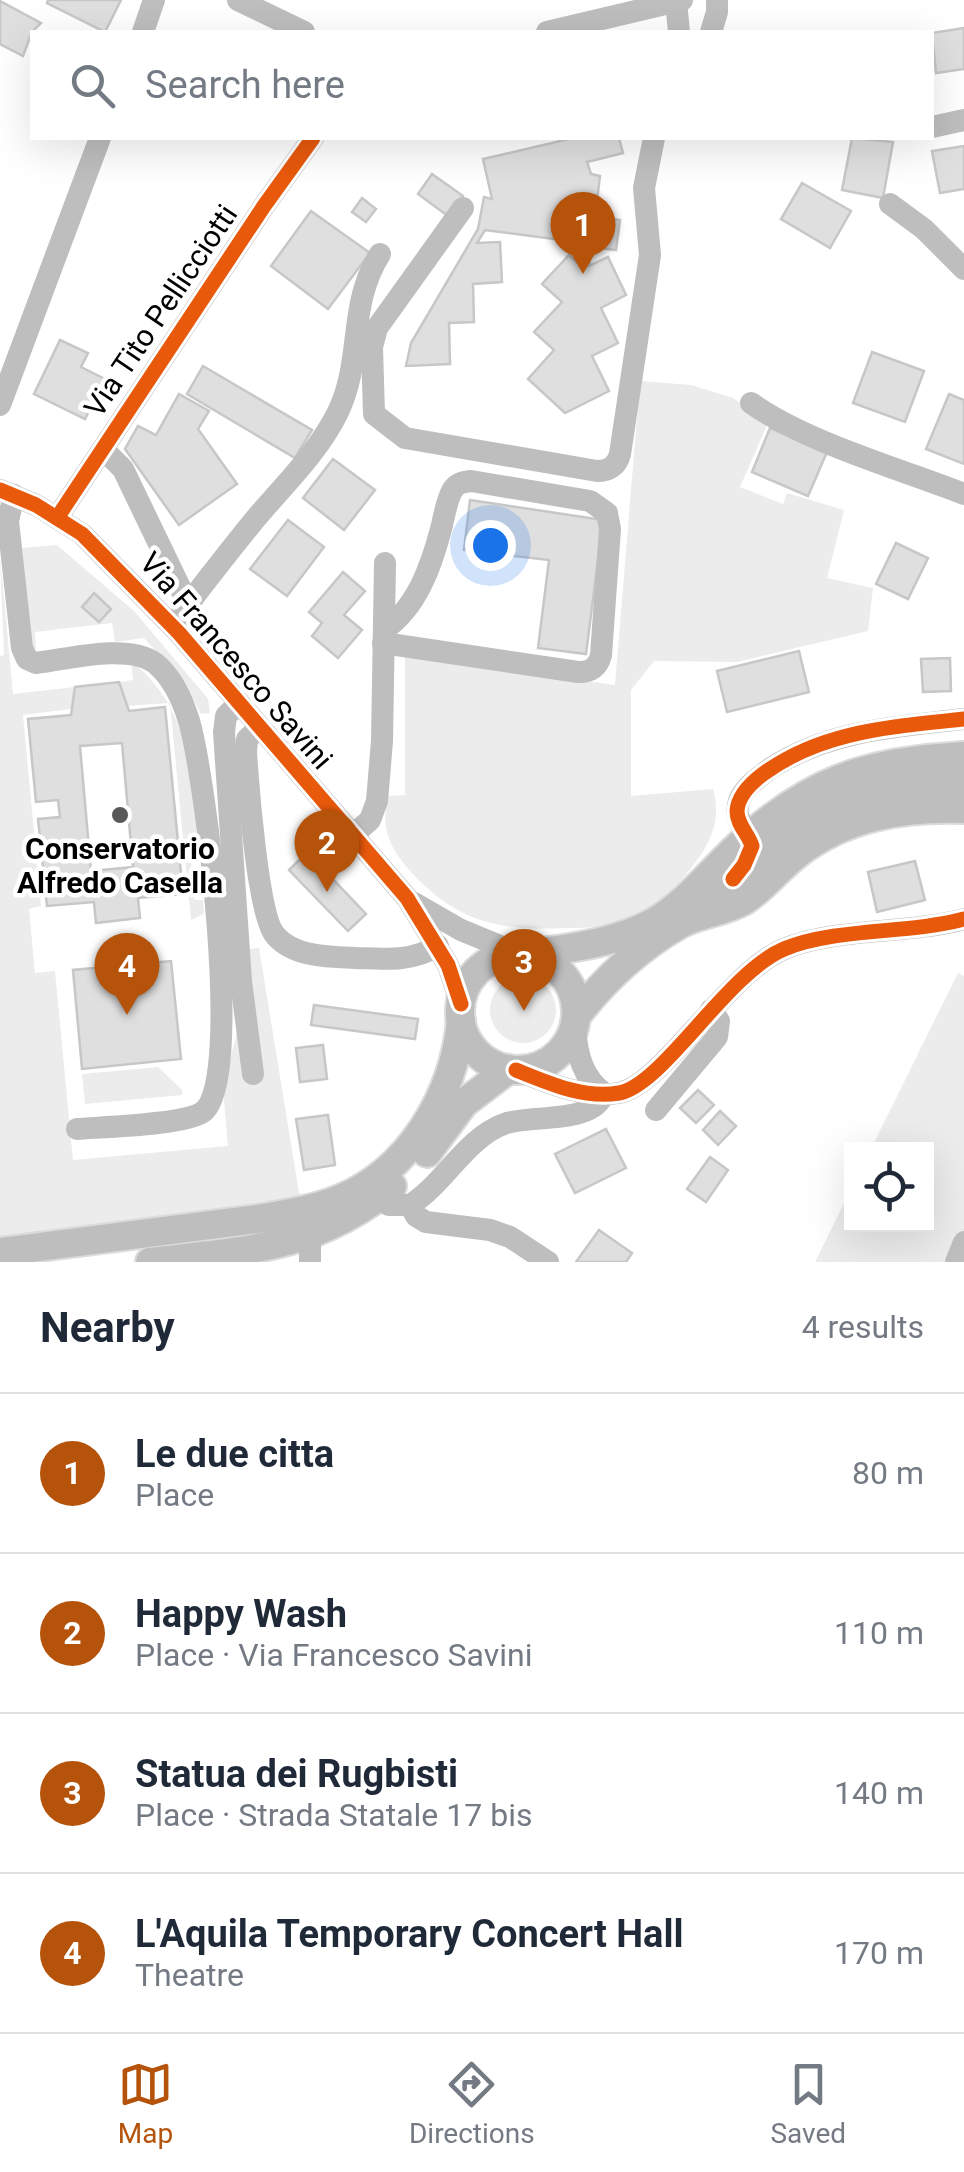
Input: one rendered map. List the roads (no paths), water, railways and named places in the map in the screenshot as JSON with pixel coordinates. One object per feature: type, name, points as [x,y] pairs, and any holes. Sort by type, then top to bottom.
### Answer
[{"type":"main road","points":[[375,1189],[428,1121],[454,1060],[469,981],[480,969],[501,956],[604,941],[650,924],[676,906],[748,837],[803,795],[836,778],[907,761],[964,756]]},
{"type":"main road","points":[[150,1262],[247,1250],[306,1236],[338,1200],[375,1189],[424,1155],[464,1103],[512,1070],[541,1065],[556,1056],[568,1043],[576,1022],[616,972],[801,824],[840,803],[902,788],[964,784]]},
{"type":"main road","points":[[679,924],[742,902],[808,846],[845,826],[906,811],[964,808]]},
{"type":"main road","points":[[522,954],[544,959],[564,976],[573,990],[576,1022]]},
{"type":"main road","points":[[460,1013],[468,1041],[477,1053],[512,1070]]},
{"type":"main road","points":[[0,1252],[38,1255],[306,1236]]},
{"type":"street","points":[[144,30],[154,0]]},
{"type":"street","points":[[238,0],[300,30]]},
{"type":"street","points":[[712,30],[717,0]]},
{"type":"street","points":[[555,30],[680,1],[679,30]]},
{"type":"street","points":[[934,127],[964,120]]},
{"type":"street","points":[[0,405],[99,140]]},
{"type":"street","name":"Via Tito Pellicciotti","points":[[58,518],[313,140]]},
{"type":"street","points":[[464,208],[377,328],[372,347],[374,414],[406,438],[608,470],[620,454],[650,255],[644,188],[654,140]]},
{"type":"street","points":[[890,204],[964,269]]},
{"type":"street","points":[[172,625],[336,417],[350,384],[359,298],[368,272],[380,254]]},
{"type":"street","points":[[751,403],[806,432],[964,494]]},
{"type":"street","points":[[103,449],[123,469],[188,604]]},
{"type":"street","points":[[471,481],[590,500],[607,513],[610,528],[601,654],[598,665],[590,671],[384,636],[424,580],[450,494],[458,484],[471,481]]},
{"type":"street","points":[[7,493],[22,651],[27,659],[36,663],[118,653],[140,655],[165,673],[190,723],[205,809],[220,961],[220,1036],[213,1097],[205,1110],[189,1118],[77,1129]]},
{"type":"street","name":"Via Francesco Savini","points":[[7,493],[58,518],[98,548],[172,625],[232,711],[260,727],[406,898],[453,976],[460,1013]]},
{"type":"street","points":[[352,835],[370,820],[376,801],[382,740],[385,564]]},
{"type":"street","points":[[190,723],[232,711],[241,981],[253,1074]]},
{"type":"street","points":[[733,879],[752,846],[738,816],[742,796],[757,778],[795,754],[854,733],[964,719]]},
{"type":"street","points":[[260,727],[248,739],[246,752],[262,894],[274,934],[306,953],[350,958],[409,958],[438,946]]},
{"type":"street","name":"Via Francesco Savini","points":[[406,898],[461,930],[522,954]]},
{"type":"street","points":[[512,1070],[560,1087],[623,1092],[638,1084],[755,966],[786,948],[961,927]]},
{"type":"street","points":[[656,1110],[717,1037],[719,1021],[711,1010]]},
{"type":"street","points":[[576,1022],[584,1070],[604,1093]]},
{"type":"street","points":[[375,1189],[395,1206],[410,1205],[493,1130],[518,1121],[583,1112],[599,1104],[604,1093]]},
{"type":"street","points":[[410,1205],[416,1216],[426,1222],[490,1230],[510,1237],[548,1262]]},
{"type":"street","points":[[956,1262],[964,1242]]},
{"type":"place","name":"Le due citta","points":[[583,274]]},
{"type":"place","name":"Conservatorio Alfredo Casella","points":[[120,815]]},
{"type":"place","name":"Happy Wash","points":[[327,892]]},
{"type":"place","name":"Statua dei Rugbisti","points":[[524,1011]]},
{"type":"place","name":"L'Aquila Temporary Concert Hall","points":[[127,1015]]}]
